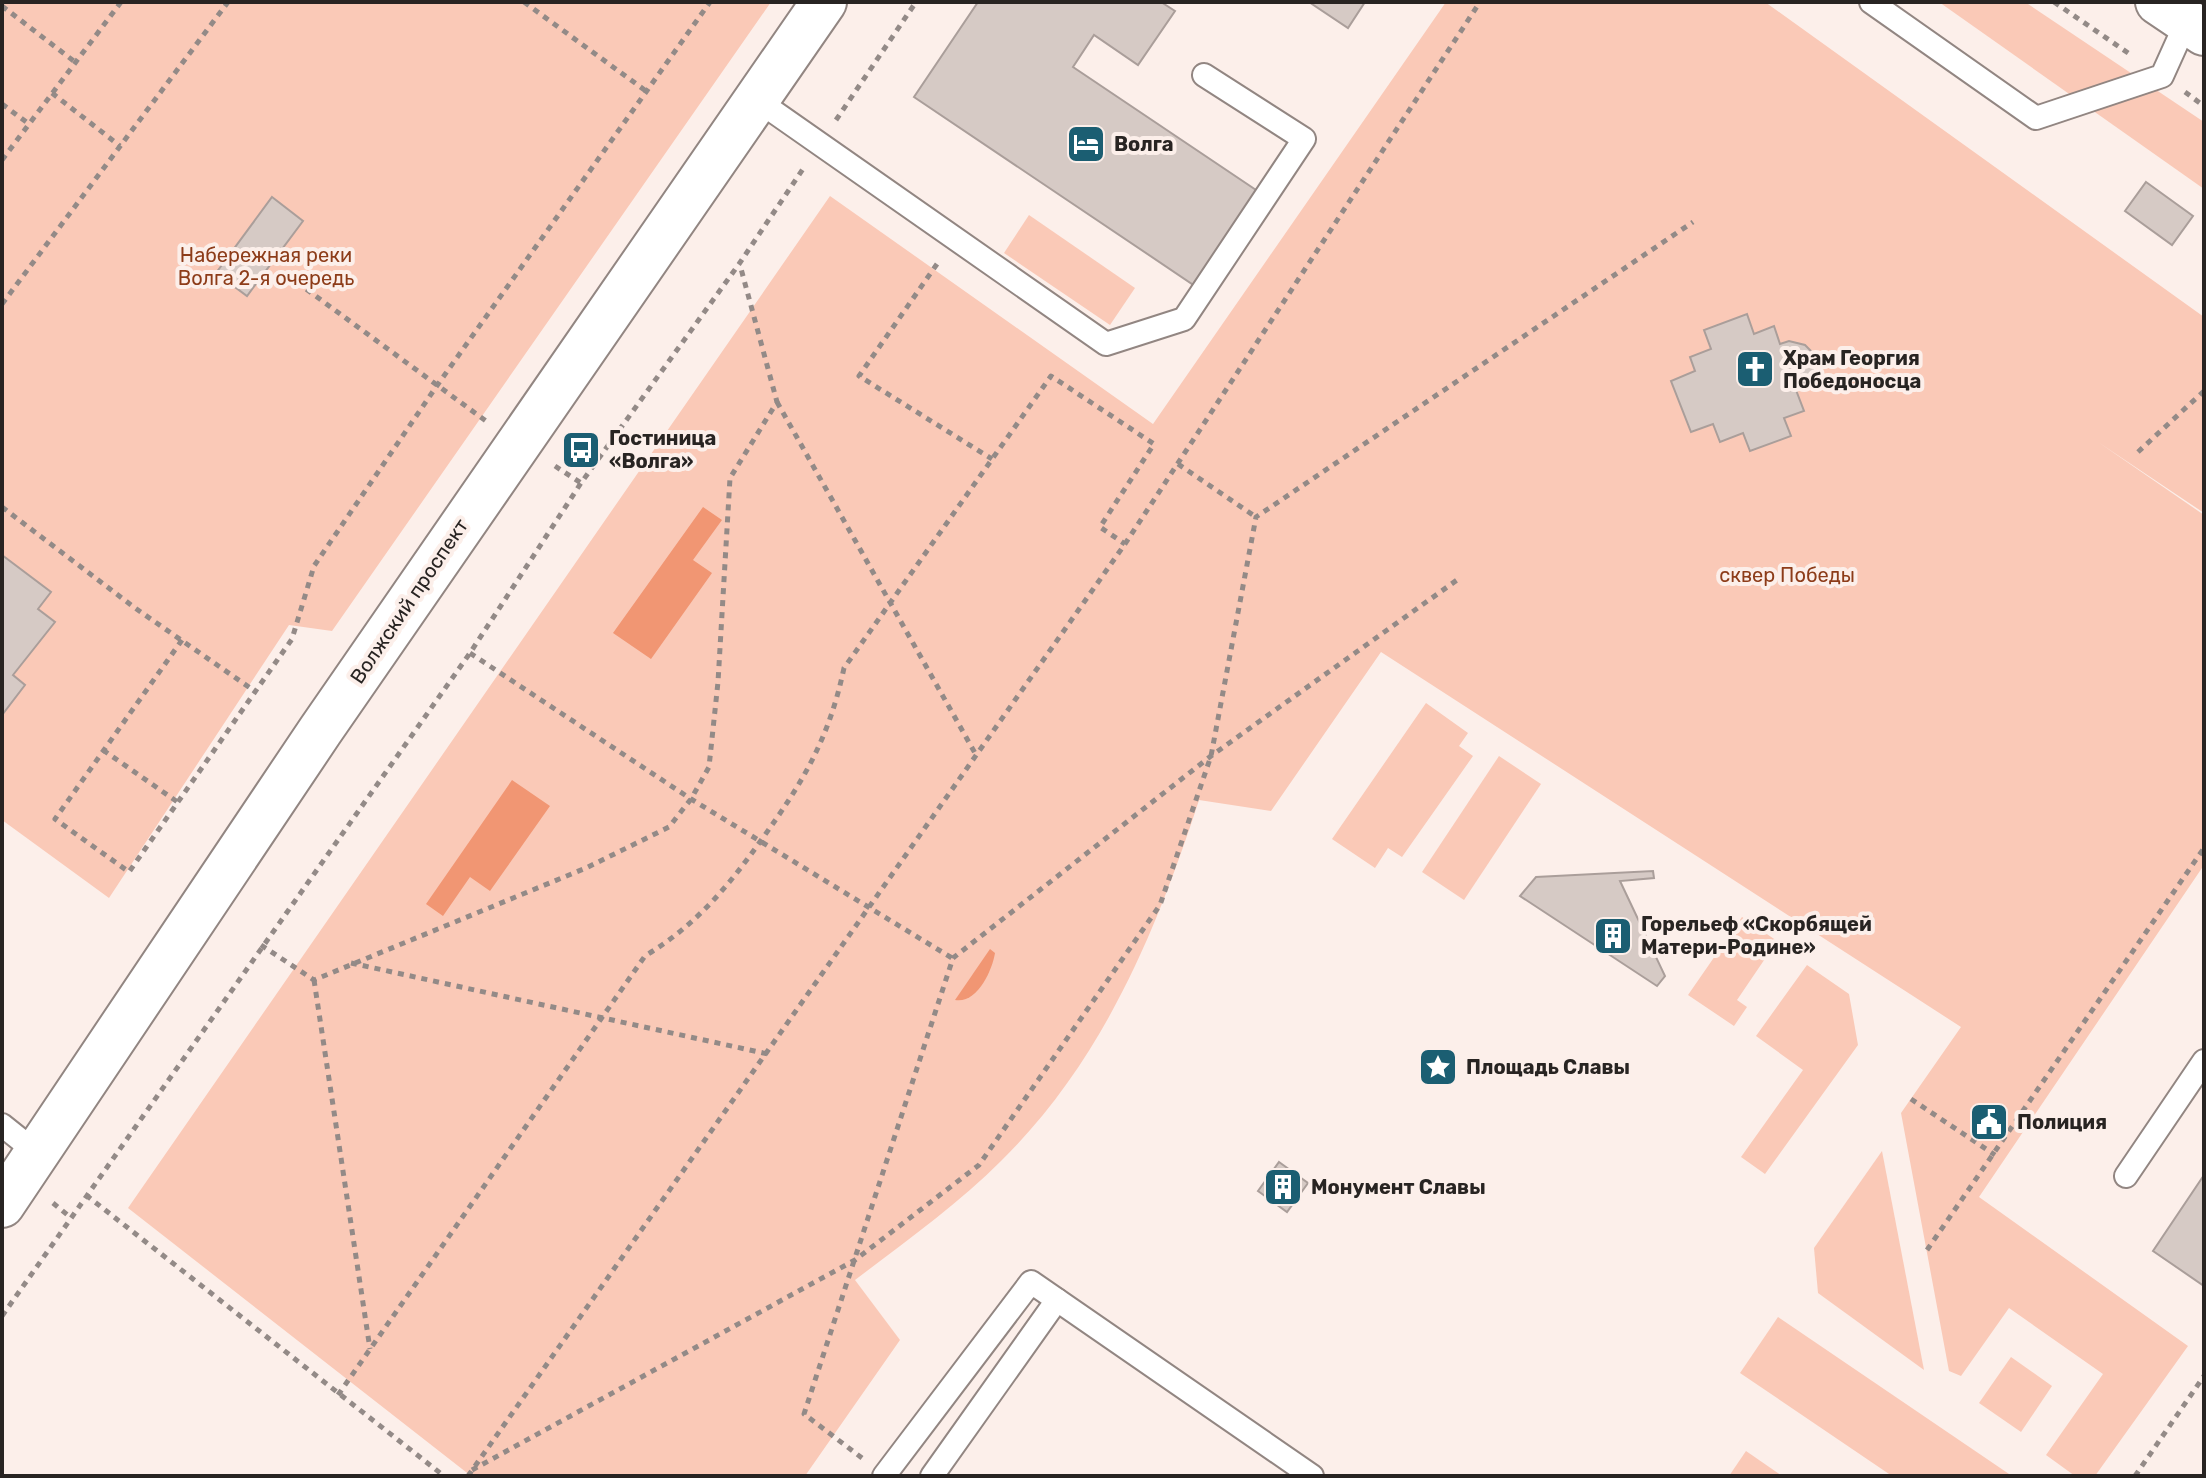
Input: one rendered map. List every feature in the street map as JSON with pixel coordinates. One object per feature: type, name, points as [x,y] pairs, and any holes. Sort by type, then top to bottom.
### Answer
[{"type":"main road","name":"Волжский проспект","points":[[2,1205],[518,443],[824,2]]},
{"type":"lane","points":[[1871,2],[2036,118],[2162,76],[2186,15]]},
{"type":"lane","points":[[757,100],[1106,344],[1184,319],[1304,139],[1204,75]]},
{"type":"lane","points":[[2126,1176],[2204,1061]]},
{"type":"lane","points":[[2,1125],[37,1153]]},
{"type":"lane","points":[[884,1476],[1031,1282],[1312,1476]]},
{"type":"lane","points":[[932,1476],[1057,1300]]},
{"type":"path","points":[[2,160],[121,2]]},
{"type":"path","points":[[2,304],[228,2]]},
{"type":"path","points":[[524,2],[646,91]]},
{"type":"path","points":[[182,640],[55,819],[129,872],[292,639],[314,566],[436,387],[710,2]]},
{"type":"path","points":[[2,1316],[470,653],[581,483],[739,264],[916,2]]},
{"type":"path","points":[[470,1473],[1125,544],[1480,2]]},
{"type":"path","points":[[2,6],[75,62]]},
{"type":"path","points":[[52,93],[120,146]]},
{"type":"path","points":[[2,104],[29,124]]},
{"type":"path","points":[[470,1473],[855,1260],[979,1165],[1160,905],[1211,756],[1256,517],[1693,222]]},
{"type":"path","points":[[954,240],[859,376],[992,459]]},
{"type":"path","points":[[739,264],[777,402],[975,753]]},
{"type":"path","points":[[287,275],[436,387],[581,483]]},
{"type":"path","points":[[338,1395],[645,956],[679,935],[709,908],[797,791],[835,712],[844,668],[1051,376],[1154,444],[1100,527],[1125,544]]},
{"type":"path","points":[[2138,452],[2204,391]]},
{"type":"path","points":[[314,980],[600,861],[669,827],[691,799],[709,767],[718,682],[730,478],[777,402]]},
{"type":"path","points":[[1178,464],[1256,517]]},
{"type":"path","points":[[2,507],[256,692]]},
{"type":"path","points":[[839,1441],[804,1414],[953,958],[1211,756],[1457,580]]},
{"type":"path","points":[[470,653],[691,799],[953,958]]},
{"type":"path","points":[[103,750],[179,803]]},
{"type":"path","points":[[1927,1250],[2204,848]]},
{"type":"path","points":[[261,945],[314,980],[370,1349]]},
{"type":"path","points":[[350,963],[768,1054]]},
{"type":"path","points":[[1911,1099],[1995,1155]]},
{"type":"path","points":[[86,1195],[444,1476]]},
{"type":"path","points":[[2135,1476],[2204,1376]]},
{"type":"green space","name":"Набережная реки Волга 2-я очередь","points":[[2,2],[771,2],[332,631],[289,625],[109,898],[2,820]]},
{"type":"green space","name":"сквер Победы","points":[[1446,2],[1765,2],[2204,317],[2204,513],[2098,442],[2204,515],[2204,865],[1979,1197],[2188,1346],[2095,1476],[2075,1476],[2046,1455],[2103,1374],[2009,1308],[1961,1376],[1949,1371],[1901,1113],[1961,1027],[1381,652],[1271,811],[1199,800],[1144,946],[1097,1037],[1069,1080],[1038,1121],[985,1177],[855,1280],[900,1340],[805,1476],[471,1476],[128,1208],[830,196],[1153,424]]},
{"type":"green space","points":[[1939,2],[2025,2],[2204,122],[2204,189]]},
{"type":"green space","points":[[1029,215],[1135,288],[1110,325],[1004,253]]},
{"type":"green space","points":[[1426,703],[1468,733],[1459,746],[1473,756],[1402,857],[1388,848],[1375,868],[1332,839]]},
{"type":"green space","points":[[1499,756],[1541,784],[1464,900],[1422,872]]},
{"type":"green space","points":[[1742,917],[1777,941],[1737,1000],[1747,1007],[1734,1026],[1688,995]]},
{"type":"green space","points":[[1807,965],[1849,994],[1858,1045],[1765,1174],[1741,1157],[1803,1070],[1756,1036]]},
{"type":"green space","points":[[1882,1151],[1924,1370],[1818,1293],[1814,1248]]},
{"type":"green space","points":[[1778,1317],[2012,1476],[1892,1476],[1740,1373]]},
{"type":"green space","points":[[2011,1357],[2052,1386],[2021,1432],[1979,1403]]},
{"type":"green space","points":[[1746,1451],[1782,1476],[1729,1476]]},
{"type":"shaded area","points":[[703,507],[722,520],[693,560],[712,573],[651,659],[613,633]]},
{"type":"shaded area","points":[[512,780],[550,806],[490,891],[470,877],[443,916],[426,904]]},
{"type":"shaded area","points":[[990,949],[995,953],[982,985],[970,997],[955,1000]]},
{"type":"building","name":"Волга","points":[[978,2],[1161,2],[1175,11],[1138,65],[1094,35],[1073,67],[1259,192],[1195,286],[914,97]]},
{"type":"building","points":[[1309,2],[1365,2],[1348,28]]},
{"type":"building","points":[[2146,182],[2193,216],[2172,245],[2125,211]]},
{"type":"building","points":[[272,197],[303,221],[247,296],[216,273]]},
{"type":"building","points":[[1747,314],[1754,334],[1774,326],[1780,344],[1789,341],[1805,345],[1811,351],[1815,367],[1809,382],[1796,390],[1804,411],[1784,418],[1791,436],[1750,451],[1743,433],[1720,442],[1713,424],[1691,432],[1671,381],[1695,371],[1690,357],[1711,349],[1704,330]]},
{"type":"building","name":"Гостиница «Волга»","points":[[586,432],[597,439],[576,468],[565,461]]},
{"type":"building","points":[[2,555],[51,592],[38,609],[55,622],[13,675],[25,685],[2,715]]},
{"type":"building","name":"Горельеф «Скорбящей Матери-Родине»","points":[[1653,871],[1654,878],[1620,881],[1665,976],[1657,986],[1520,896],[1536,877]]},
{"type":"building","name":"Монумент Славы","points":[[1279,1162],[1308,1183],[1287,1212],[1258,1191]]},
{"type":"building","points":[[2204,1175],[2204,1286],[2153,1251]]},
{"type":"place","name":"Волга","points":[[1086,144]]},
{"type":"place","name":"Храм Георгия Победоносца","points":[[1755,369]]},
{"type":"place","name":"Гостиница «Волга»","points":[[581,450]]},
{"type":"place","name":"Горельеф «Скорбящей Матери-Родине»","points":[[1613,936]]},
{"type":"place","name":"Площадь Славы","points":[[1438,1067]]},
{"type":"place","name":"Полиция","points":[[1989,1122]]},
{"type":"place","name":"Монумент Славы","points":[[1283,1187]]}]
